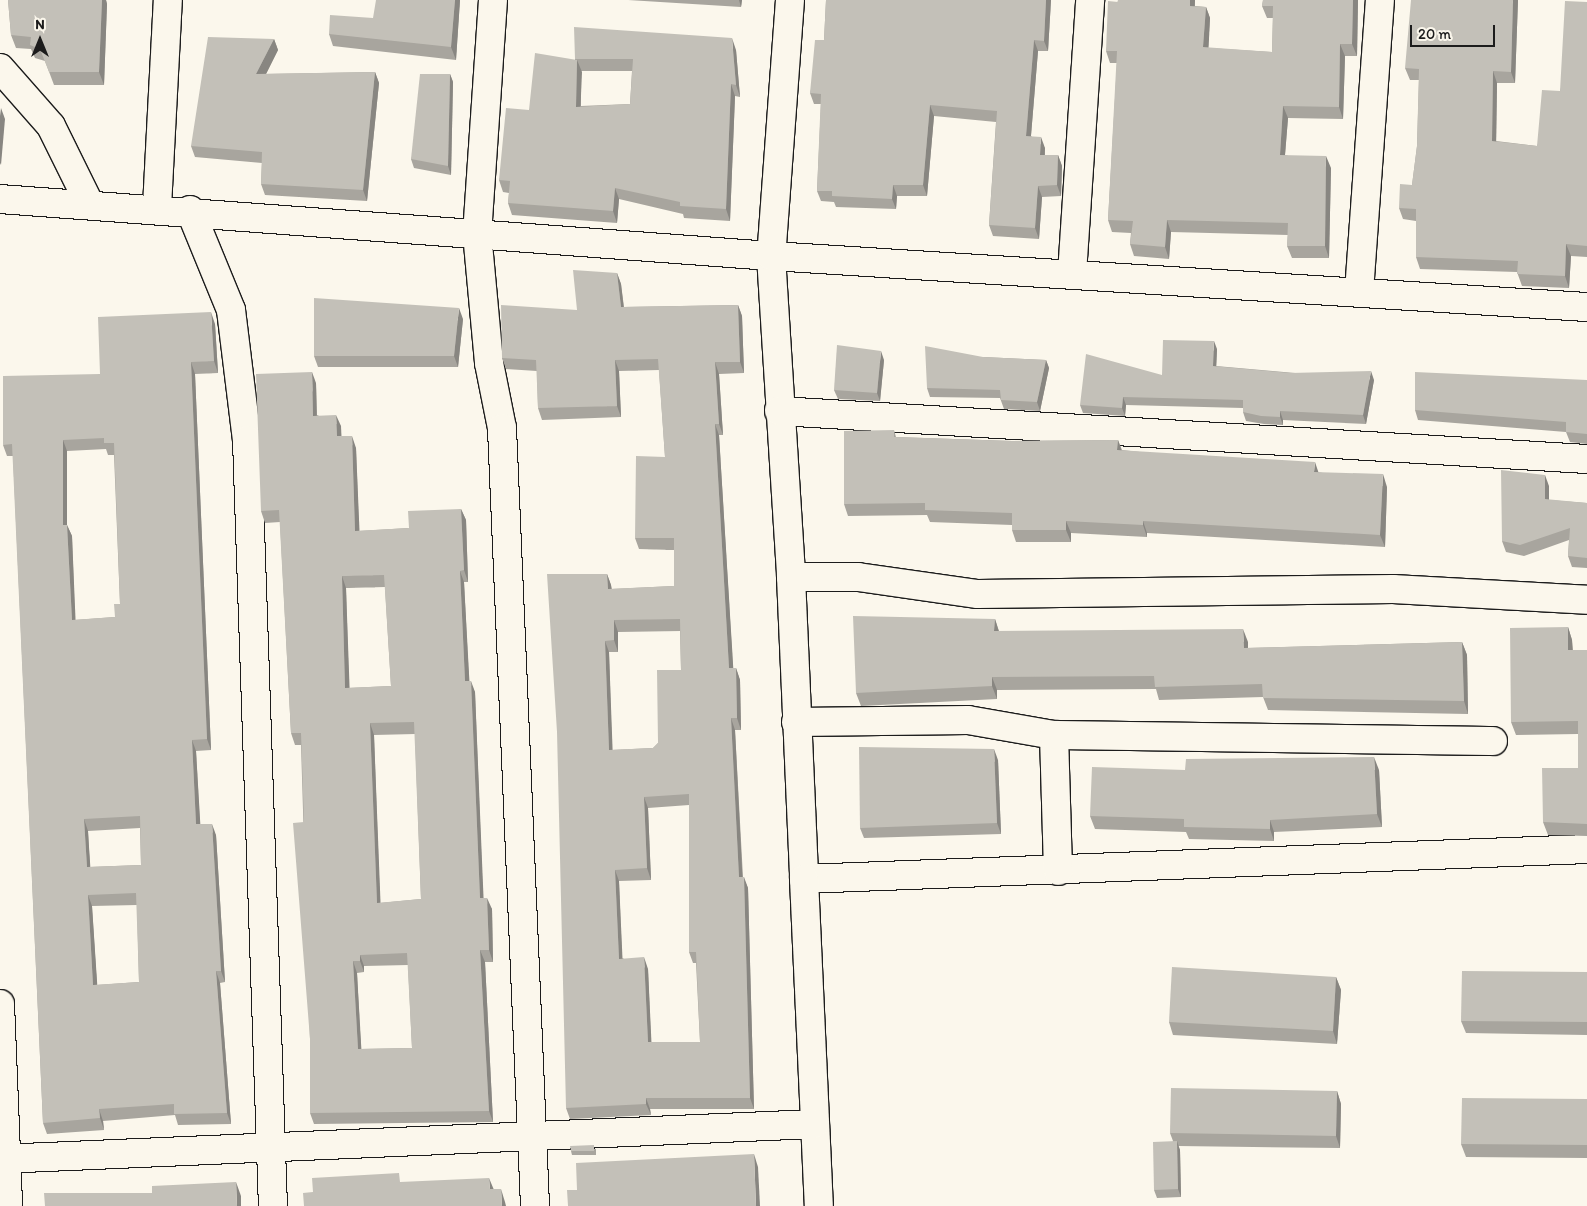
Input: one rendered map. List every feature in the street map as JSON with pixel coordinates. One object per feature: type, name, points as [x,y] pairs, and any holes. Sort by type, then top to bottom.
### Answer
[{"type":"street","points":[[157,207],[168,0]]},
{"type":"street","points":[[493,0],[478,233],[489,363],[502,428],[535,1206]]},
{"type":"street","points":[[790,0],[770,256],[791,577],[819,1206]]},
{"type":"street","points":[[1072,274],[1090,0]]},
{"type":"street","points":[[1359,292],[1380,0]]},
{"type":"street","points":[[0,68],[51,126],[89,203]]},
{"type":"street","points":[[0,199],[157,207],[770,256],[1587,307]]},
{"type":"street","points":[[190,210],[231,310],[247,440],[269,1149],[273,1206]]},
{"type":"street","points":[[779,411],[1587,459]]},
{"type":"street","points":[[791,577],[858,577],[978,594],[1393,589],[1587,600]]},
{"type":"street","points":[[796,722],[968,720],[1054,735],[1493,741]]},
{"type":"street","points":[[1054,735],[1058,872]]},
{"type":"street","points":[[804,879],[1058,872],[1587,850]]},
{"type":"street","points":[[0,1004],[3,1159],[8,1206]]},
{"type":"street","points":[[3,1159],[532,1140],[814,1124]]},
{"type":"building","points":[[8,0],[102,0],[99,72],[49,72],[40,49],[30,45],[31,37],[11,35]]},
{"type":"building","points":[[376,0],[455,0],[451,47],[329,34],[330,15],[373,18]]},
{"type":"building","points":[[826,0],[1046,0],[1044,41],[1034,40],[1026,136],[1041,137],[1040,155],[1058,155],[1057,185],[1038,186],[1035,228],[989,225],[997,111],[930,105],[923,185],[893,185],[892,199],[832,196],[832,191],[817,191],[821,94],[810,93],[815,40],[824,40]]},
{"type":"building","points":[[1118,0],[1190,0],[1190,6],[1206,7],[1203,47],[1272,52],[1273,6],[1262,6],[1263,0],[1353,0],[1352,44],[1340,44],[1339,107],[1283,106],[1280,155],[1326,156],[1325,246],[1287,246],[1288,223],[1167,220],[1165,247],[1130,244],[1133,221],[1108,220],[1117,51],[1106,51],[1108,1],[1118,2]]},
{"type":"building","points":[[1411,0],[1513,0],[1511,72],[1493,71],[1492,141],[1537,146],[1542,90],[1560,91],[1565,1],[1587,2],[1587,246],[1566,244],[1565,276],[1517,274],[1518,261],[1416,257],[1416,209],[1399,208],[1400,184],[1412,185],[1417,146],[1419,69],[1405,68]]},
{"type":"building","points":[[574,27],[732,38],[736,85],[731,84],[726,209],[680,206],[680,202],[615,188],[613,211],[508,203],[510,181],[499,180],[506,108],[529,110],[535,53],[577,60],[576,107],[630,104],[633,59],[575,59]]},
{"type":"building","points":[[208,37],[274,39],[256,74],[375,72],[363,190],[261,184],[262,152],[191,146]]},
{"type":"building","points":[[420,74],[450,74],[448,166],[411,159]]},
{"type":"building","points":[[573,270],[617,273],[621,307],[738,305],[740,362],[715,362],[719,424],[715,424],[729,668],[736,668],[737,718],[731,718],[739,877],[744,877],[750,1098],[646,1098],[646,1104],[566,1108],[557,732],[547,574],[607,574],[608,589],[674,586],[674,538],[635,538],[636,456],[665,457],[658,359],[615,360],[617,406],[538,408],[536,360],[502,358],[501,305],[577,310]],"holes":[[[680,619],[681,670],[657,670],[658,743],[653,748],[609,750],[605,641],[614,640],[614,620]],[[689,794],[689,952],[696,952],[700,1042],[648,1042],[644,957],[619,959],[615,870],[647,868],[644,797]]]},
{"type":"building","points":[[314,298],[459,308],[454,356],[314,356]]},
{"type":"building","points":[[211,312],[214,361],[191,362],[207,739],[192,740],[196,824],[212,824],[221,971],[216,971],[227,1113],[174,1114],[174,1104],[99,1109],[100,1118],[43,1123],[12,444],[3,445],[3,376],[100,374],[98,317]],"holes":[[[104,438],[104,443],[114,443],[120,604],[114,604],[115,617],[72,620],[67,525],[63,525],[63,440]],[[140,816],[141,865],[87,867],[84,819]],[[136,893],[139,982],[93,985],[88,895]]]},
{"type":"building","points":[[1163,340],[1214,341],[1213,366],[1290,373],[1371,371],[1363,415],[1280,411],[1280,417],[1261,416],[1243,412],[1243,400],[1123,397],[1122,408],[1080,405],[1086,354],[1162,375]]},
{"type":"building","points":[[837,345],[881,351],[877,393],[834,390]]},
{"type":"building","points":[[925,346],[983,357],[1046,360],[1037,402],[1001,400],[1000,390],[927,388]]},
{"type":"building","points":[[312,372],[313,416],[336,415],[337,436],[352,436],[355,531],[409,528],[408,511],[461,509],[464,570],[460,571],[465,681],[471,681],[480,898],[487,898],[489,950],[480,950],[489,1111],[310,1113],[310,1039],[293,823],[304,822],[301,733],[291,733],[279,510],[261,511],[256,374]],"holes":[[[384,575],[391,686],[345,688],[342,576]],[[414,722],[421,899],[377,903],[370,723]],[[407,953],[412,1048],[358,1049],[353,961],[360,961],[360,955]]]},
{"type":"building","points":[[1415,372],[1587,380],[1587,434],[1566,432],[1566,422],[1415,410]]},
{"type":"building","points":[[894,430],[894,437],[1012,441],[1118,440],[1117,450],[1315,462],[1314,472],[1383,474],[1380,535],[1143,521],[1143,525],[1066,521],[1066,530],[1012,530],[1012,513],[925,510],[925,503],[844,504],[844,431]]},
{"type":"building","points":[[1501,470],[1545,475],[1545,499],[1587,503],[1587,558],[1568,556],[1570,528],[1520,545],[1502,541]]},
{"type":"building","points":[[853,616],[995,619],[994,631],[1243,629],[1244,648],[1462,642],[1464,701],[1263,698],[1262,684],[1155,687],[1154,676],[992,677],[992,686],[856,693]]},
{"type":"building","points":[[1568,627],[1568,650],[1587,650],[1587,824],[1543,822],[1542,768],[1578,768],[1578,721],[1511,722],[1510,628]]},
{"type":"building","points":[[859,747],[994,749],[997,823],[860,828]]},
{"type":"building","points":[[1374,757],[1377,814],[1270,820],[1270,829],[1184,827],[1184,819],[1090,816],[1092,767],[1185,770],[1186,759]]},
{"type":"building","points":[[1172,967],[1336,977],[1333,1031],[1169,1022]]},
{"type":"building","points":[[1462,971],[1587,972],[1587,1022],[1461,1021]]},
{"type":"building","points":[[1171,1088],[1337,1091],[1336,1136],[1170,1133]]},
{"type":"building","points":[[1462,1098],[1587,1099],[1587,1145],[1461,1144]]},
{"type":"building","points":[[1177,1141],[1178,1189],[1154,1190],[1153,1142]]},
{"type":"building","points":[[594,1145],[594,1151],[571,1151],[570,1146]]},
{"type":"building","points":[[754,1154],[756,1206],[568,1206],[567,1190],[577,1190],[576,1163]]},
{"type":"building","points":[[399,1173],[400,1182],[489,1178],[490,1189],[501,1189],[502,1206],[304,1206],[303,1193],[313,1192],[312,1178]]},
{"type":"building","points":[[236,1182],[237,1206],[45,1206],[44,1193],[152,1193],[152,1186]]}]
